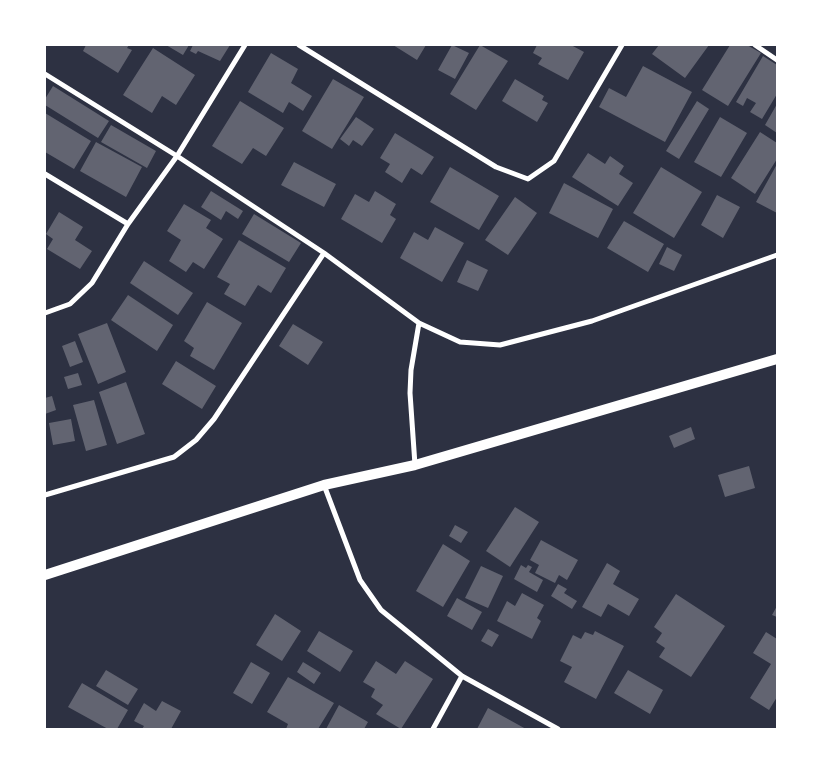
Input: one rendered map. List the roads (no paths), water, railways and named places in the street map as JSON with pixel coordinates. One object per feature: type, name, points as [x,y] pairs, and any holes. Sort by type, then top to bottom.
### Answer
[{"type":"main road","points":[[45,575],[324,485],[415,465],[777,359]]},
{"type":"street","points":[[45,313],[70,304],[92,283],[128,224],[177,156],[245,45]]},
{"type":"street","points":[[299,45],[496,167],[528,179],[554,161],[619,46]]},
{"type":"street","points":[[755,45],[777,60]]},
{"type":"street","points":[[45,74],[177,156],[324,253],[419,323],[460,342],[500,345],[592,322],[777,255]]},
{"type":"street","points":[[45,174],[128,224]]},
{"type":"street","points":[[45,495],[174,457],[196,440],[214,419],[324,253]]},
{"type":"street","points":[[415,465],[410,393],[419,323]]},
{"type":"street","points":[[324,485],[360,580],[381,610],[462,676],[558,729]]},
{"type":"street","points":[[433,729],[462,676]]}]
